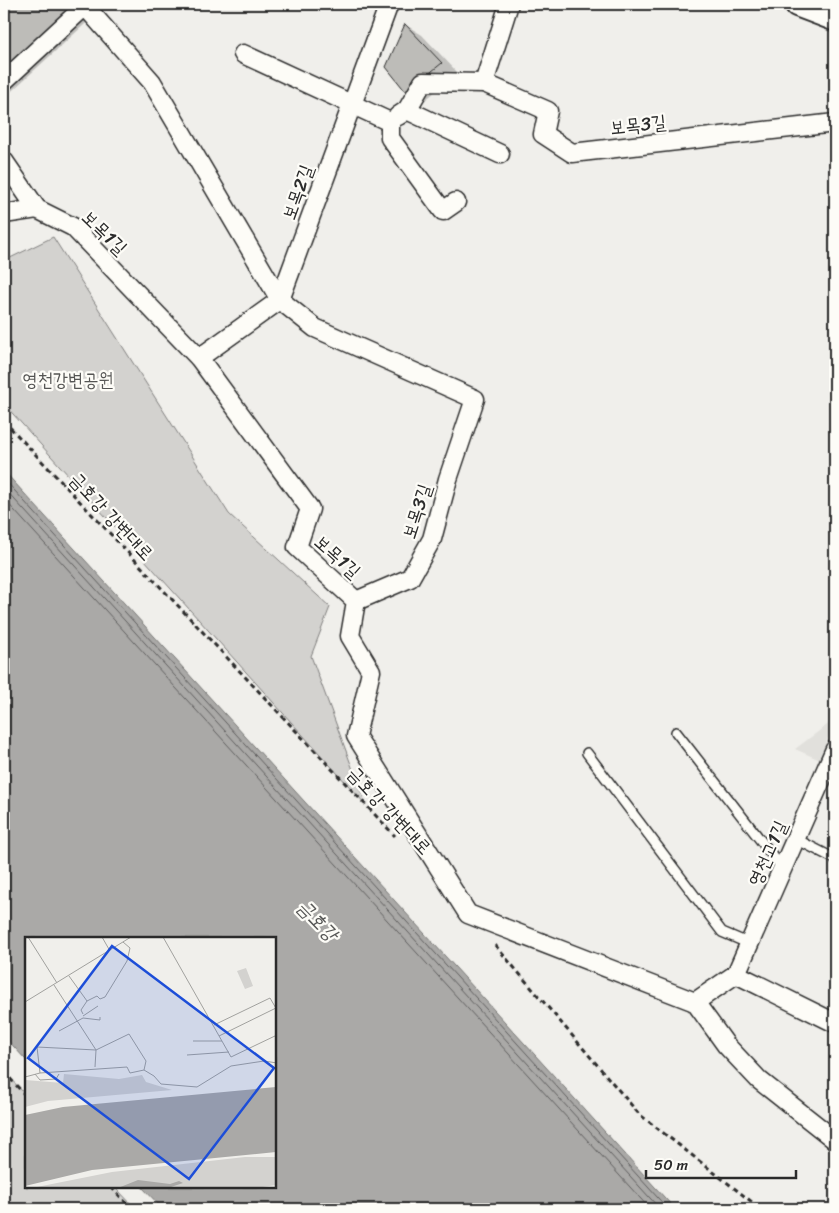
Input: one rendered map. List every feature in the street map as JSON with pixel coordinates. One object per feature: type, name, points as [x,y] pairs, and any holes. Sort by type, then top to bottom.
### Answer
[{"type":"main road","points":[[806,5],[835,18]]},
{"type":"street","name":"보목2길","points":[[280,300],[389,4]]},
{"type":"street","points":[[390,122],[407,110],[423,82],[484,83],[509,4]]},
{"type":"street","points":[[4,81],[85,6],[152,82],[280,300],[199,358]]},
{"type":"street","points":[[243,54],[390,122]]},
{"type":"street","name":"보목3길","points":[[484,83],[548,111],[543,134],[572,153],[835,123]]},
{"type":"street","points":[[407,110],[500,154]]},
{"type":"street","points":[[390,122],[390,138],[443,211],[456,202]]},
{"type":"street","name":"보목1길","points":[[4,161],[37,209],[72,227],[199,358],[310,509],[297,548],[356,601],[350,636],[371,671],[356,736],[468,914],[695,1002]]},
{"type":"street","points":[[4,214],[37,209]]},
{"type":"street","name":"보목3길","points":[[280,300],[315,328],[475,400],[448,480],[432,539],[410,578],[356,601]]},
{"type":"street","name":"영천고1길","points":[[736,974],[796,839],[830,777],[835,749]]},
{"type":"street","points":[[835,1023],[736,974],[695,1002],[726,1045],[759,1080],[835,1140]]},
{"type":"lane","points":[[676,732],[783,869]]},
{"type":"lane","points":[[587,752],[722,932],[750,944]]},
{"type":"lane","points":[[796,839],[835,859]]},
{"type":"path","name":"금호강 강변대로","points":[[4,422],[400,841]]},
{"type":"path","points":[[494,944],[639,1114],[761,1209]]},
{"type":"path","points":[[4,1072],[25,1095]]},
{"type":"path","points":[[112,1188],[132,1209]]},
{"type":"shaded area","points":[[835,719],[820,760],[795,749]]},
{"type":"green space","name":"영천강변공원","points":[[53,237],[229,514],[330,607],[311,656],[366,805],[4,404],[4,261]]},
{"type":"green space","points":[[4,1072],[25,1094],[25,1188],[116,1188],[136,1209],[4,1209]]},
{"type":"water","name":"금호강","points":[[4,471],[675,1209],[163,1209],[143,1188],[276,1188],[276,937],[25,937],[25,1059],[4,1036]]},
{"type":"building","points":[[4,4],[82,4],[4,81]]},
{"type":"building","points":[[405,24],[442,63],[406,92],[386,67]]}]
